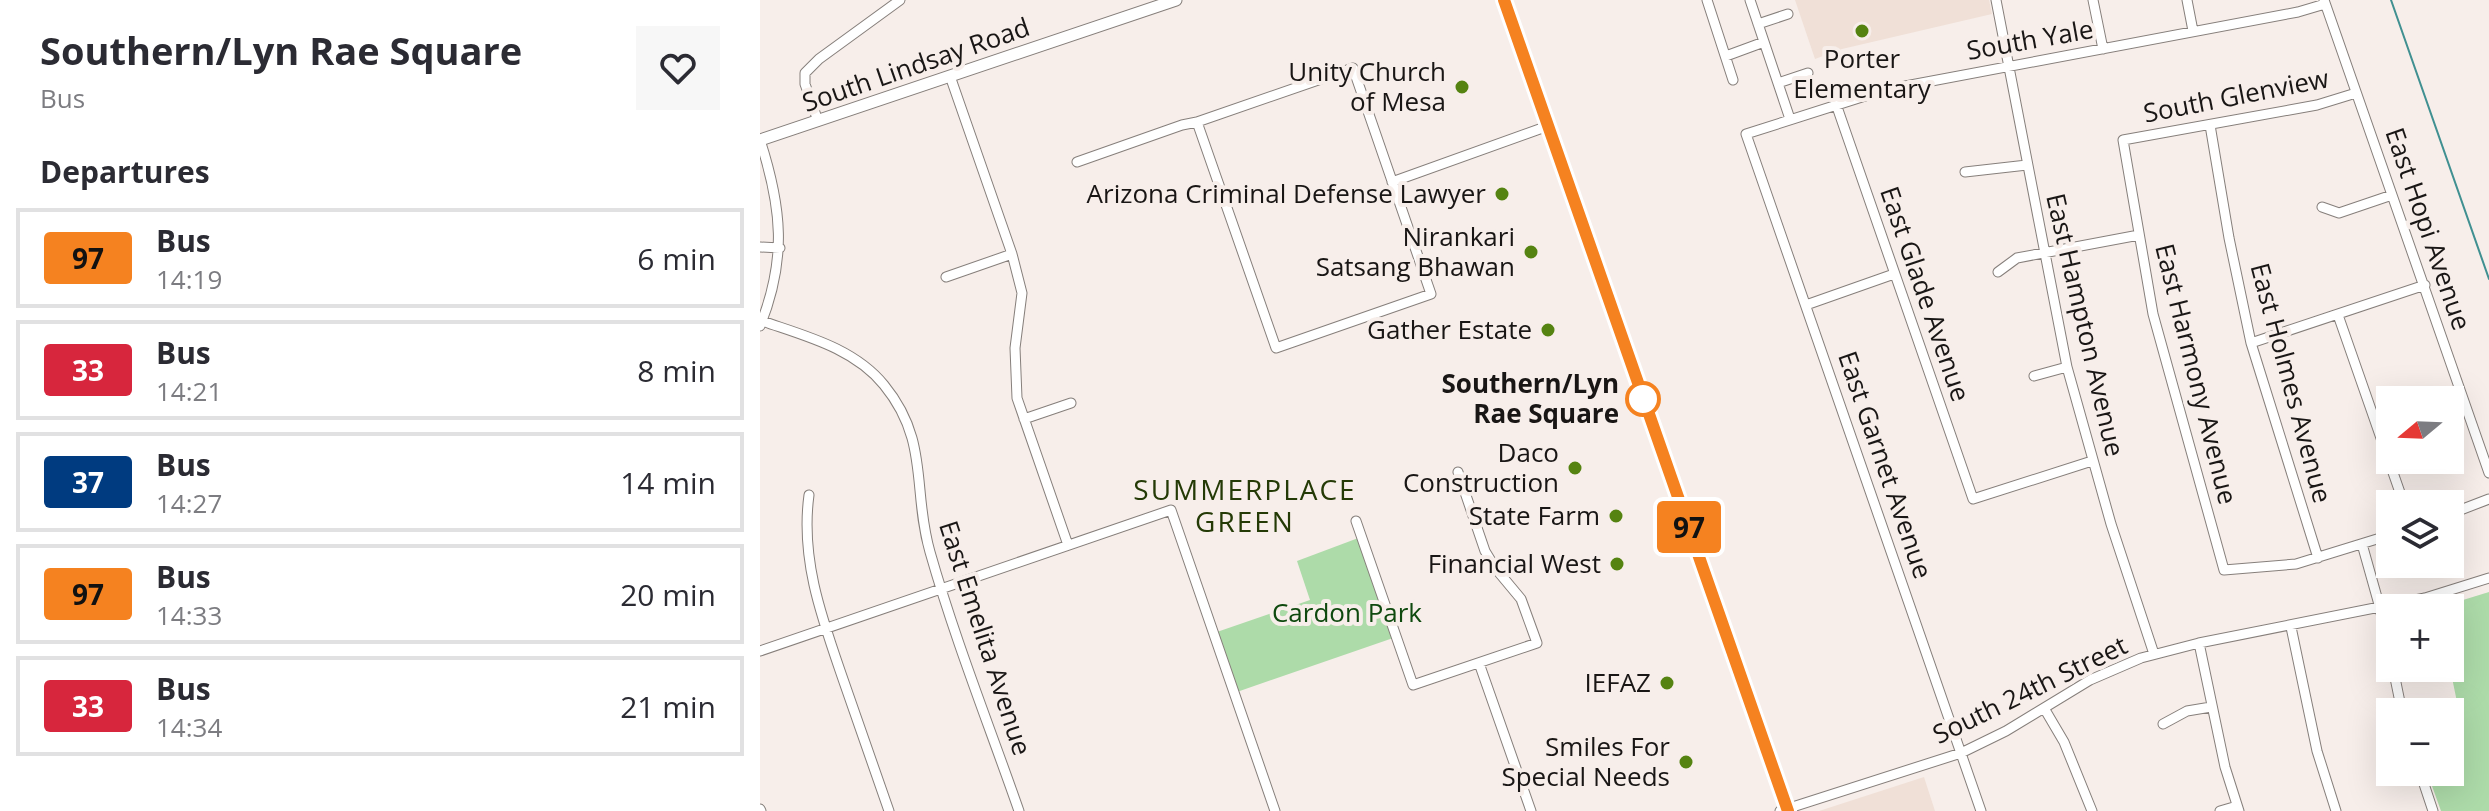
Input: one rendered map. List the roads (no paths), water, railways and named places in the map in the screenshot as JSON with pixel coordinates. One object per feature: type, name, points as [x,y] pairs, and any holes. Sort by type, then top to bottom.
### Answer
[{"type":"main road","name":"South Lindsay Road","points":[[760,140],[1176,0]]},
{"type":"main road","points":[[1504,0],[1785,810]]},
{"type":"street","points":[[818,121],[805,84],[805,73],[819,59],[900,0]]},
{"type":"street","points":[[1707,0],[1733,80]]},
{"type":"street","points":[[1750,0],[1790,119]]},
{"type":"street","name":"East Hampton Avenue","points":[[1996,0],[2067,367],[2092,461],[2154,654]]},
{"type":"street","points":[[2093,0],[2103,49]]},
{"type":"street","points":[[2187,0],[2193,31]]},
{"type":"street","name":"South Yale","points":[[1746,134],[1884,90],[2298,12],[2325,2]]},
{"type":"street","name":"East Hopi Avenue","points":[[2325,2],[2489,473]]},
{"type":"street","points":[[1758,24],[1788,14]]},
{"type":"street","points":[[1726,56],[1764,42]]},
{"type":"street","points":[[1077,162],[1353,68],[1431,294],[1276,348],[1197,122]]},
{"type":"street","points":[[1778,83],[1808,73]]},
{"type":"street","points":[[950,76],[1012,254],[1022,293],[1015,375],[1017,398],[1068,545]]},
{"type":"street","name":"South Glenview","points":[[2123,140],[2317,105],[2356,93]]},
{"type":"street","name":"East Glade Avenue","points":[[1836,104],[1973,499],[2092,461]]},
{"type":"street","name":"East Holmes Avenue","points":[[2210,125],[2251,343],[2318,558]]},
{"type":"street","points":[[1392,182],[1548,126]]},
{"type":"street","name":"East Garnet Avenue","points":[[1746,134],[1981,811]]},
{"type":"street","points":[[760,140],[776,195],[780,248],[775,282],[761,324]]},
{"type":"street","name":"East Harmony Avenue","points":[[2123,140],[2153,314],[2224,570],[2275,568],[2318,558]]},
{"type":"street","points":[[1965,172],[2027,165]]},
{"type":"street","points":[[2322,207],[2339,213],[2392,195]]},
{"type":"street","points":[[1998,272],[2017,258],[2139,235]]},
{"type":"street","points":[[760,247],[780,248]]},
{"type":"street","points":[[946,277],[1012,254]]},
{"type":"street","points":[[1806,305],[1894,274]]},
{"type":"street","points":[[2251,343],[2425,285]]},
{"type":"street","points":[[2338,315],[2399,490]]},
{"type":"street","name":"East Emelita Avenue","points":[[761,324],[845,353],[883,383],[900,408],[914,439],[924,522],[941,588],[1019,811]]},
{"type":"street","points":[[2034,376],[2067,367]]},
{"type":"street","points":[[1024,419],[1071,403]]},
{"type":"street","points":[[1356,521],[1413,685],[1537,643],[1521,599],[1485,551],[1458,472]]},
{"type":"street","points":[[809,495],[805,521],[811,580],[889,811]]},
{"type":"street","points":[[2464,509],[2489,499]]},
{"type":"street","points":[[760,651],[1171,510],[1275,811]]},
{"type":"street","points":[[2318,558],[2376,540]]},
{"type":"street","points":[[2362,544],[2376,594]]},
{"type":"street","name":"South 24th Street","points":[[2438,594],[2489,578]]},
{"type":"street","name":"South 24th Street","points":[[1785,810],[1961,753],[2102,674],[2154,654],[2376,609]]},
{"type":"street","points":[[2291,627],[2317,751],[2336,811]]},
{"type":"street","points":[[2199,643],[2225,767],[2238,808],[2220,811]]},
{"type":"street","points":[[1479,663],[1531,811]]},
{"type":"street","points":[[2163,724],[2187,711],[2211,707]]},
{"type":"street","points":[[2044,708],[2064,742],[2092,811]]},
{"type":"street","points":[[2425,786],[2433,811]]},
{"type":"waterway","points":[[2391,0],[2489,279]]},
{"type":"place","name":"Porter Elementary","points":[[1862,31]]},
{"type":"place","name":"Unity Church of Mesa","points":[[1462,87]]},
{"type":"place","name":"Arizona Criminal Defense Lawyer","points":[[1502,194]]},
{"type":"place","name":"Nirankari Satsang Bhawan","points":[[1531,252]]},
{"type":"place","name":"Gather Estate","points":[[1548,330]]},
{"type":"place","name":"Southern/Lyn Rae Square","points":[[1643,399]]},
{"type":"place","name":"Daco Construction","points":[[1575,468]]},
{"type":"place","name":"State Farm","points":[[1616,516]]},
{"type":"place","name":"Financial West","points":[[1617,564]]},
{"type":"place","name":"IEFAZ","points":[[1667,683]]},
{"type":"place","name":"Smiles For Special Needs","points":[[1686,762]]},
{"type":"district","name":"SUMMERPLACE GREEN","points":[[1245,506]]},
{"type":"park label","name":"Cardon Park","points":[[1347,613]]}]
